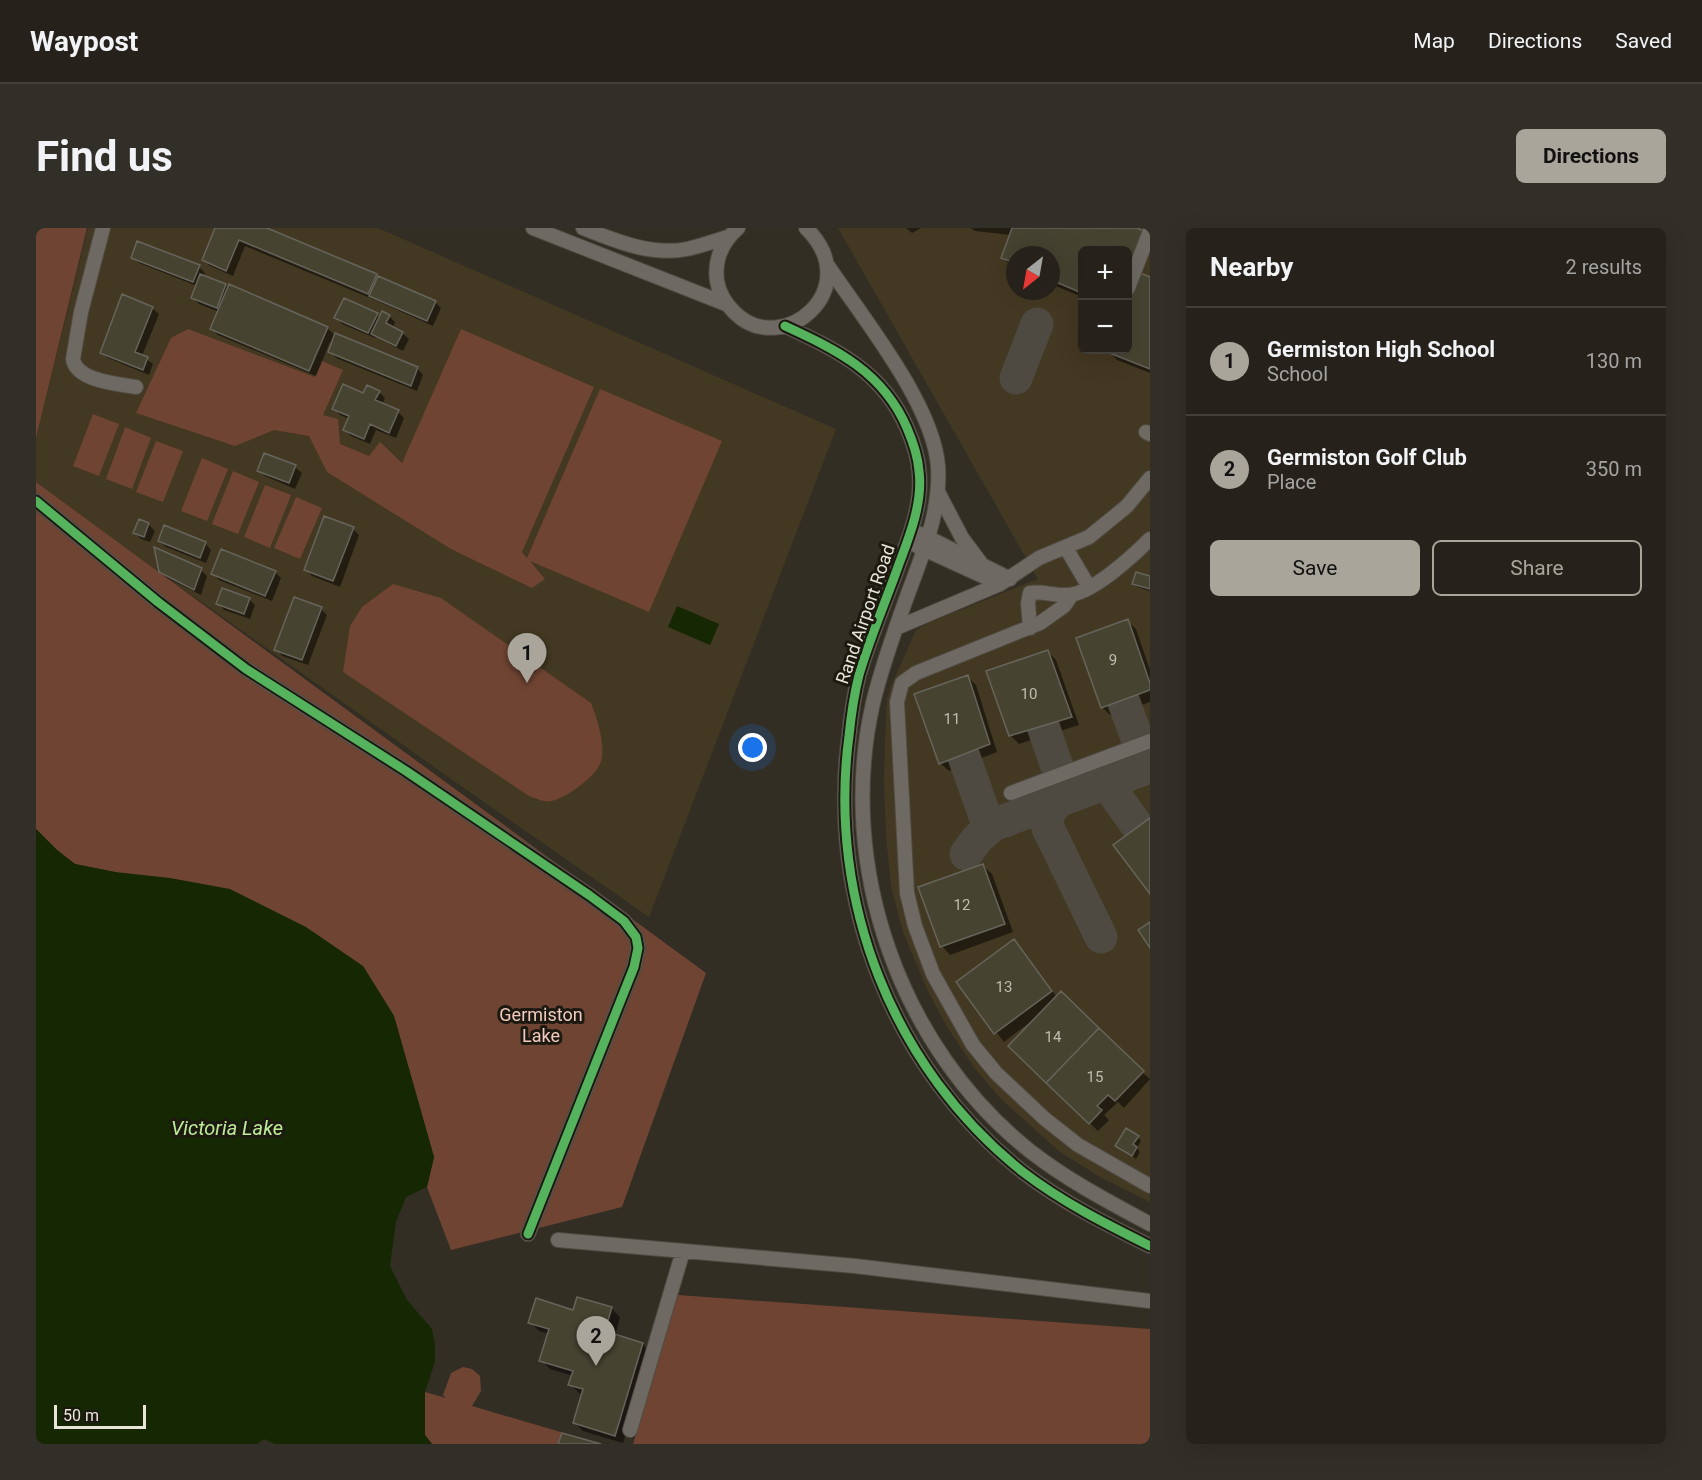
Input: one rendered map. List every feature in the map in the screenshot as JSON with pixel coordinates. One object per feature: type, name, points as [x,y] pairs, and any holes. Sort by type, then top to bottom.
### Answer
[{"type":"street","points":[[103,228],[81,312],[73,359],[74,366],[77,371],[95,379],[136,387]]},
{"type":"street","name":"Rand Airport Road","points":[[533,228],[726,304],[738,316],[752,324],[768,327],[784,326],[830,347],[859,365],[879,384],[900,411],[915,447],[920,472],[919,497],[909,536],[859,676],[845,761],[843,809],[848,868],[861,930],[876,974],[914,1049],[956,1106],[995,1147],[1023,1172],[1067,1202],[1150,1246]]},
{"type":"street","points":[[583,228],[620,243],[651,250],[685,249],[733,232]]},
{"type":"street","name":"Rand Airport Road","points":[[806,228],[819,234],[828,266],[917,401],[935,446],[938,464],[938,492],[926,543],[873,703],[864,758],[863,813],[870,887],[880,925],[902,985],[949,1065],[971,1094],[1029,1150],[1059,1172],[1150,1224]]},
{"type":"street","points":[[1132,278],[1150,231]]},
{"type":"street","points":[[726,304],[718,288],[716,270],[719,253],[733,232]]},
{"type":"street","points":[[784,326],[803,318],[818,304],[826,286],[828,266]]},
{"type":"street","points":[[896,628],[1005,581],[1039,558],[1089,537],[1127,506],[1150,478]]},
{"type":"street","points":[[938,492],[962,538],[982,564]]},
{"type":"street","points":[[36,501],[158,603],[246,669],[406,771],[589,895],[631,928],[638,948],[634,967],[528,1234]]},
{"type":"street","points":[[909,536],[982,564],[1005,581]]},
{"type":"street","points":[[1150,539],[1121,567],[1071,596],[1060,611],[1049,619],[916,673],[900,687],[897,702],[906,872],[910,906],[933,974],[985,1061],[1012,1089],[1062,1133],[1150,1186]]},
{"type":"street","points":[[926,543],[1005,581]]},
{"type":"street","points":[[1066,548],[1089,587]]},
{"type":"street","points":[[1030,628],[1028,603],[1030,593],[1071,596]]},
{"type":"street","points":[[1011,793],[1150,741]]},
{"type":"street","points":[[558,1240],[855,1266],[1150,1301]]},
{"type":"street","points":[[630,1430],[683,1251]]},
{"type":"shaded area","points":[[88,228],[378,228],[836,429],[649,917],[159,572],[36,482],[36,438]]},
{"type":"shaded area","points":[[838,228],[1150,228],[1150,1202],[1102,1178],[1060,1152],[1000,1098],[973,1066],[946,1025],[927,989],[903,932],[891,886],[886,836],[884,784],[887,699],[916,630],[928,623],[1038,579]]},
{"type":"green space","points":[[36,228],[87,228],[36,438]]},
{"type":"green space","points":[[188,329],[315,377],[322,361],[343,370],[323,415],[338,419],[340,444],[369,456],[380,442],[402,463],[461,329],[594,387],[522,552],[527,558],[600,389],[722,441],[649,612],[530,561],[545,579],[532,588],[451,549],[327,472],[309,436],[274,430],[235,446],[136,413],[171,338]]},
{"type":"green space","points":[[93,414],[119,424],[99,476],[73,466]]},
{"type":"green space","points":[[125,427],[151,438],[132,489],[106,479]]},
{"type":"green space","points":[[156,441],[183,451],[163,502],[136,492]]},
{"type":"green space","points":[[202,458],[228,469],[207,521],[181,511]]},
{"type":"green space","points":[[233,471],[259,482],[238,534],[212,524]]},
{"type":"green space","name":"Germiston Lake","points":[[36,482],[706,973],[622,1207],[451,1250],[427,1187],[434,1157],[394,1016],[363,966],[115,872],[75,864],[36,829]]},
{"type":"green space","points":[[265,485],[291,495],[270,548],[244,537]]},
{"type":"green space","points":[[296,497],[322,508],[300,559],[274,548]]},
{"type":"green space","points":[[393,584],[441,598],[591,703],[602,743],[601,759],[596,771],[585,782],[557,799],[546,801],[529,796],[343,672],[350,626],[362,607]]},
{"type":"green space","points":[[678,1295],[1150,1329],[1150,1444],[633,1444]]},
{"type":"green space","points":[[463,1367],[472,1369],[480,1376],[481,1391],[472,1406],[601,1444],[432,1444],[425,1435],[425,1392],[446,1398],[443,1395],[451,1373]]},
{"type":"water","points":[[677,606],[719,624],[710,645],[668,627]]},
{"type":"water","name":"Victoria Lake","points":[[36,829],[75,864],[230,889],[306,927],[363,966],[394,1016],[434,1157],[427,1187],[406,1197],[396,1222],[390,1266],[407,1300],[432,1329],[435,1362],[425,1392],[425,1435],[432,1444],[275,1444],[264,1439],[257,1444],[36,1444]]},
{"type":"building","points":[[215,228],[267,228],[377,274],[368,294],[239,240],[226,271],[202,260]]},
{"type":"building","points":[[1012,228],[1137,228],[1146,232],[1132,269],[1132,246],[1078,246],[1078,291],[1060,284],[1060,246],[1006,246],[1006,260],[1001,258]]},
{"type":"building","points":[[137,241],[200,265],[193,282],[131,258]]},
{"type":"building","points":[[1138,272],[1150,277],[1150,369],[1112,354],[1132,354],[1132,288]]},
{"type":"building","points":[[200,274],[226,284],[217,308],[191,298]]},
{"type":"building","points":[[378,276],[436,301],[427,321],[369,296]]},
{"type":"building","points":[[229,284],[328,327],[309,371],[210,329]]},
{"type":"building","points":[[122,294],[153,307],[135,352],[148,357],[143,370],[100,353]]},
{"type":"building","points":[[344,298],[378,313],[368,333],[334,318]]},
{"type":"building","points":[[382,311],[390,315],[386,323],[403,332],[396,346],[371,334]]},
{"type":"building","points":[[335,333],[418,367],[411,386],[328,352]]},
{"type":"building","points":[[343,384],[363,393],[367,385],[380,391],[375,400],[399,410],[389,433],[370,424],[364,439],[343,430],[349,416],[332,409]]},
{"type":"building","points":[[264,453],[296,465],[289,483],[257,471]]},
{"type":"building","points":[[324,516],[354,527],[333,581],[304,570]]},
{"type":"building","points":[[139,519],[149,523],[144,537],[133,533]]},
{"type":"building","points":[[164,525],[206,542],[200,558],[158,541]]},
{"type":"building","points":[[154,547],[202,568],[194,590],[159,572]]},
{"type":"building","points":[[221,549],[276,571],[265,596],[211,574]]},
{"type":"building","points":[[1136,572],[1150,576],[1150,589],[1132,584]]},
{"type":"building","points":[[222,588],[250,598],[244,614],[216,604]]},
{"type":"building","points":[[294,597],[322,607],[302,660],[274,650]]},
{"type":"building","points":[[1128,619],[1150,683],[1150,690],[1101,708],[1076,638]]},
{"type":"building","points":[[1048,650],[1072,717],[1009,736],[986,671]]},
{"type":"building","points":[[968,675],[990,744],[939,764],[914,694]]},
{"type":"building","points":[[1150,818],[1150,894],[1113,845]]},
{"type":"building","points":[[983,864],[1005,924],[940,947],[918,887]]},
{"type":"building","points":[[1150,922],[1150,948],[1138,930]]},
{"type":"building","points":[[1014,939],[1052,991],[994,1034],[956,982]]},
{"type":"building","points":[[1061,991],[1099,1028],[1046,1083],[1008,1046]]},
{"type":"building","points":[[1099,1028],[1144,1071],[1115,1101],[1108,1095],[1097,1106],[1102,1110],[1089,1124],[1046,1083]]},
{"type":"building","points":[[1126,1128],[1139,1136],[1133,1144],[1137,1147],[1132,1156],[1115,1146]]},
{"type":"building","points":[[577,1297],[612,1307],[605,1331],[643,1343],[615,1436],[573,1423],[583,1389],[568,1385],[573,1371],[539,1361],[549,1329],[528,1323],[536,1298],[573,1310]]},
{"type":"building","points":[[562,1433],[601,1444],[558,1444]]},
{"type":"taxiway","points":[[1016,378],[1037,324]]},
{"type":"taxiway","points":[[1123,700],[1143,754],[1150,760]]},
{"type":"taxiway","points":[[1043,726],[1063,784],[1070,791],[1081,792]]},
{"type":"taxiway","points":[[963,754],[985,816],[993,821],[1005,821]]},
{"type":"taxiway","points":[[1101,937],[1048,828],[1048,816],[1061,800],[1150,767]]},
{"type":"taxiway","points":[[1127,775],[1119,781],[1115,795],[1138,827]]},
{"type":"taxiway","points":[[966,854],[978,838],[993,825],[1061,800]]},
{"type":"cycle path","points":[[785,326],[823,344],[872,377],[897,409],[907,428],[918,465],[920,483],[915,518],[859,675],[849,736],[845,798],[849,859],[860,919],[879,977],[905,1032],[938,1084],[977,1130],[1023,1172],[1053,1193],[1150,1246]]},
{"type":"cycle path","points":[[36,501],[158,602],[246,669],[406,771],[589,895],[624,921],[636,937],[638,948],[634,967],[528,1234]]},
{"type":"place","name":"Germiston High School","points":[[527,683]]},
{"type":"place","name":"Germiston Golf Club","points":[[596,1366]]}]
